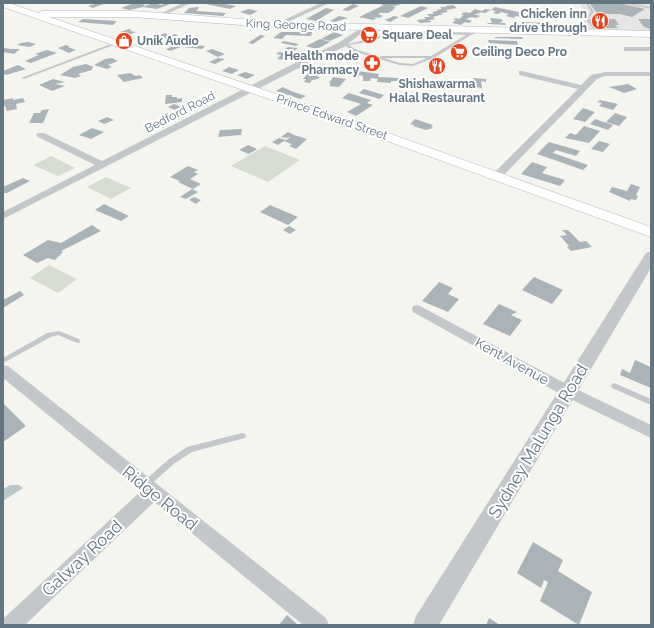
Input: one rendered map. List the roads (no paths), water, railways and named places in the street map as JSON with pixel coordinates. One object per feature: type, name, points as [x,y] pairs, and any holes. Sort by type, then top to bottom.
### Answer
[{"type":"main road","name":"King George Road","points":[[7,5],[282,25],[366,27],[385,31],[482,30],[651,34]]},
{"type":"main road","name":"Prince Edward Street","points":[[7,5],[498,175],[651,232]]},
{"type":"main road","points":[[33,14],[53,8]]},
{"type":"main road","points":[[55,22],[56,18],[65,13]]},
{"type":"main road","name":"King George Road","points":[[33,14],[133,14]]},
{"type":"street","points":[[158,16],[188,3]]},
{"type":"street","points":[[282,25],[290,19],[326,3]]},
{"type":"street","name":"Bedford Road","points":[[3,216],[251,89],[344,45],[366,27]]},
{"type":"street","points":[[627,49],[651,49]]},
{"type":"street","points":[[522,73],[583,88]]},
{"type":"street","points":[[498,175],[594,77],[605,74],[651,74]]},
{"type":"street","points":[[41,135],[102,166]]},
{"type":"street","name":"Sydney Malunga Road","points":[[425,625],[651,256]]},
{"type":"street","name":"Kent Avenue","points":[[418,309],[567,391],[651,432]]},
{"type":"street","name":"Ridge Road","points":[[3,370],[148,489],[319,625]]},
{"type":"street","name":"Galway Road","points":[[11,625],[148,489]]},
{"type":"lane","points":[[587,3],[592,12],[587,18],[598,33]]},
{"type":"lane","points":[[625,3],[651,6]]},
{"type":"lane","points":[[644,3],[651,6]]},
{"type":"lane","points":[[344,45],[354,50],[378,57],[406,65],[413,65],[433,57],[470,34],[482,30]]},
{"type":"lane","points":[[344,45],[362,42],[385,31]]},
{"type":"lane","points":[[426,31],[470,34]]},
{"type":"lane","points":[[23,78],[117,43]]},
{"type":"lane","points":[[378,57],[433,57]]},
{"type":"lane","points":[[3,361],[49,335],[59,333],[77,341]]},
{"type":"lane","points":[[614,386],[651,402]]},
{"type":"lane","points":[[148,489],[172,461],[190,449],[242,436]]},
{"type":"place","name":"Chicken inn drive through","points":[[600,21]]},
{"type":"place","name":"Square Deal","points":[[369,35]]},
{"type":"place","name":"Unik Audio","points":[[124,41]]},
{"type":"place","name":"Ceiling Deco Pro","points":[[459,52]]},
{"type":"place","name":"Health mode Pharmacy","points":[[372,63]]},
{"type":"place","name":"Shishawarma Halal Restaurant","points":[[437,66]]}]
